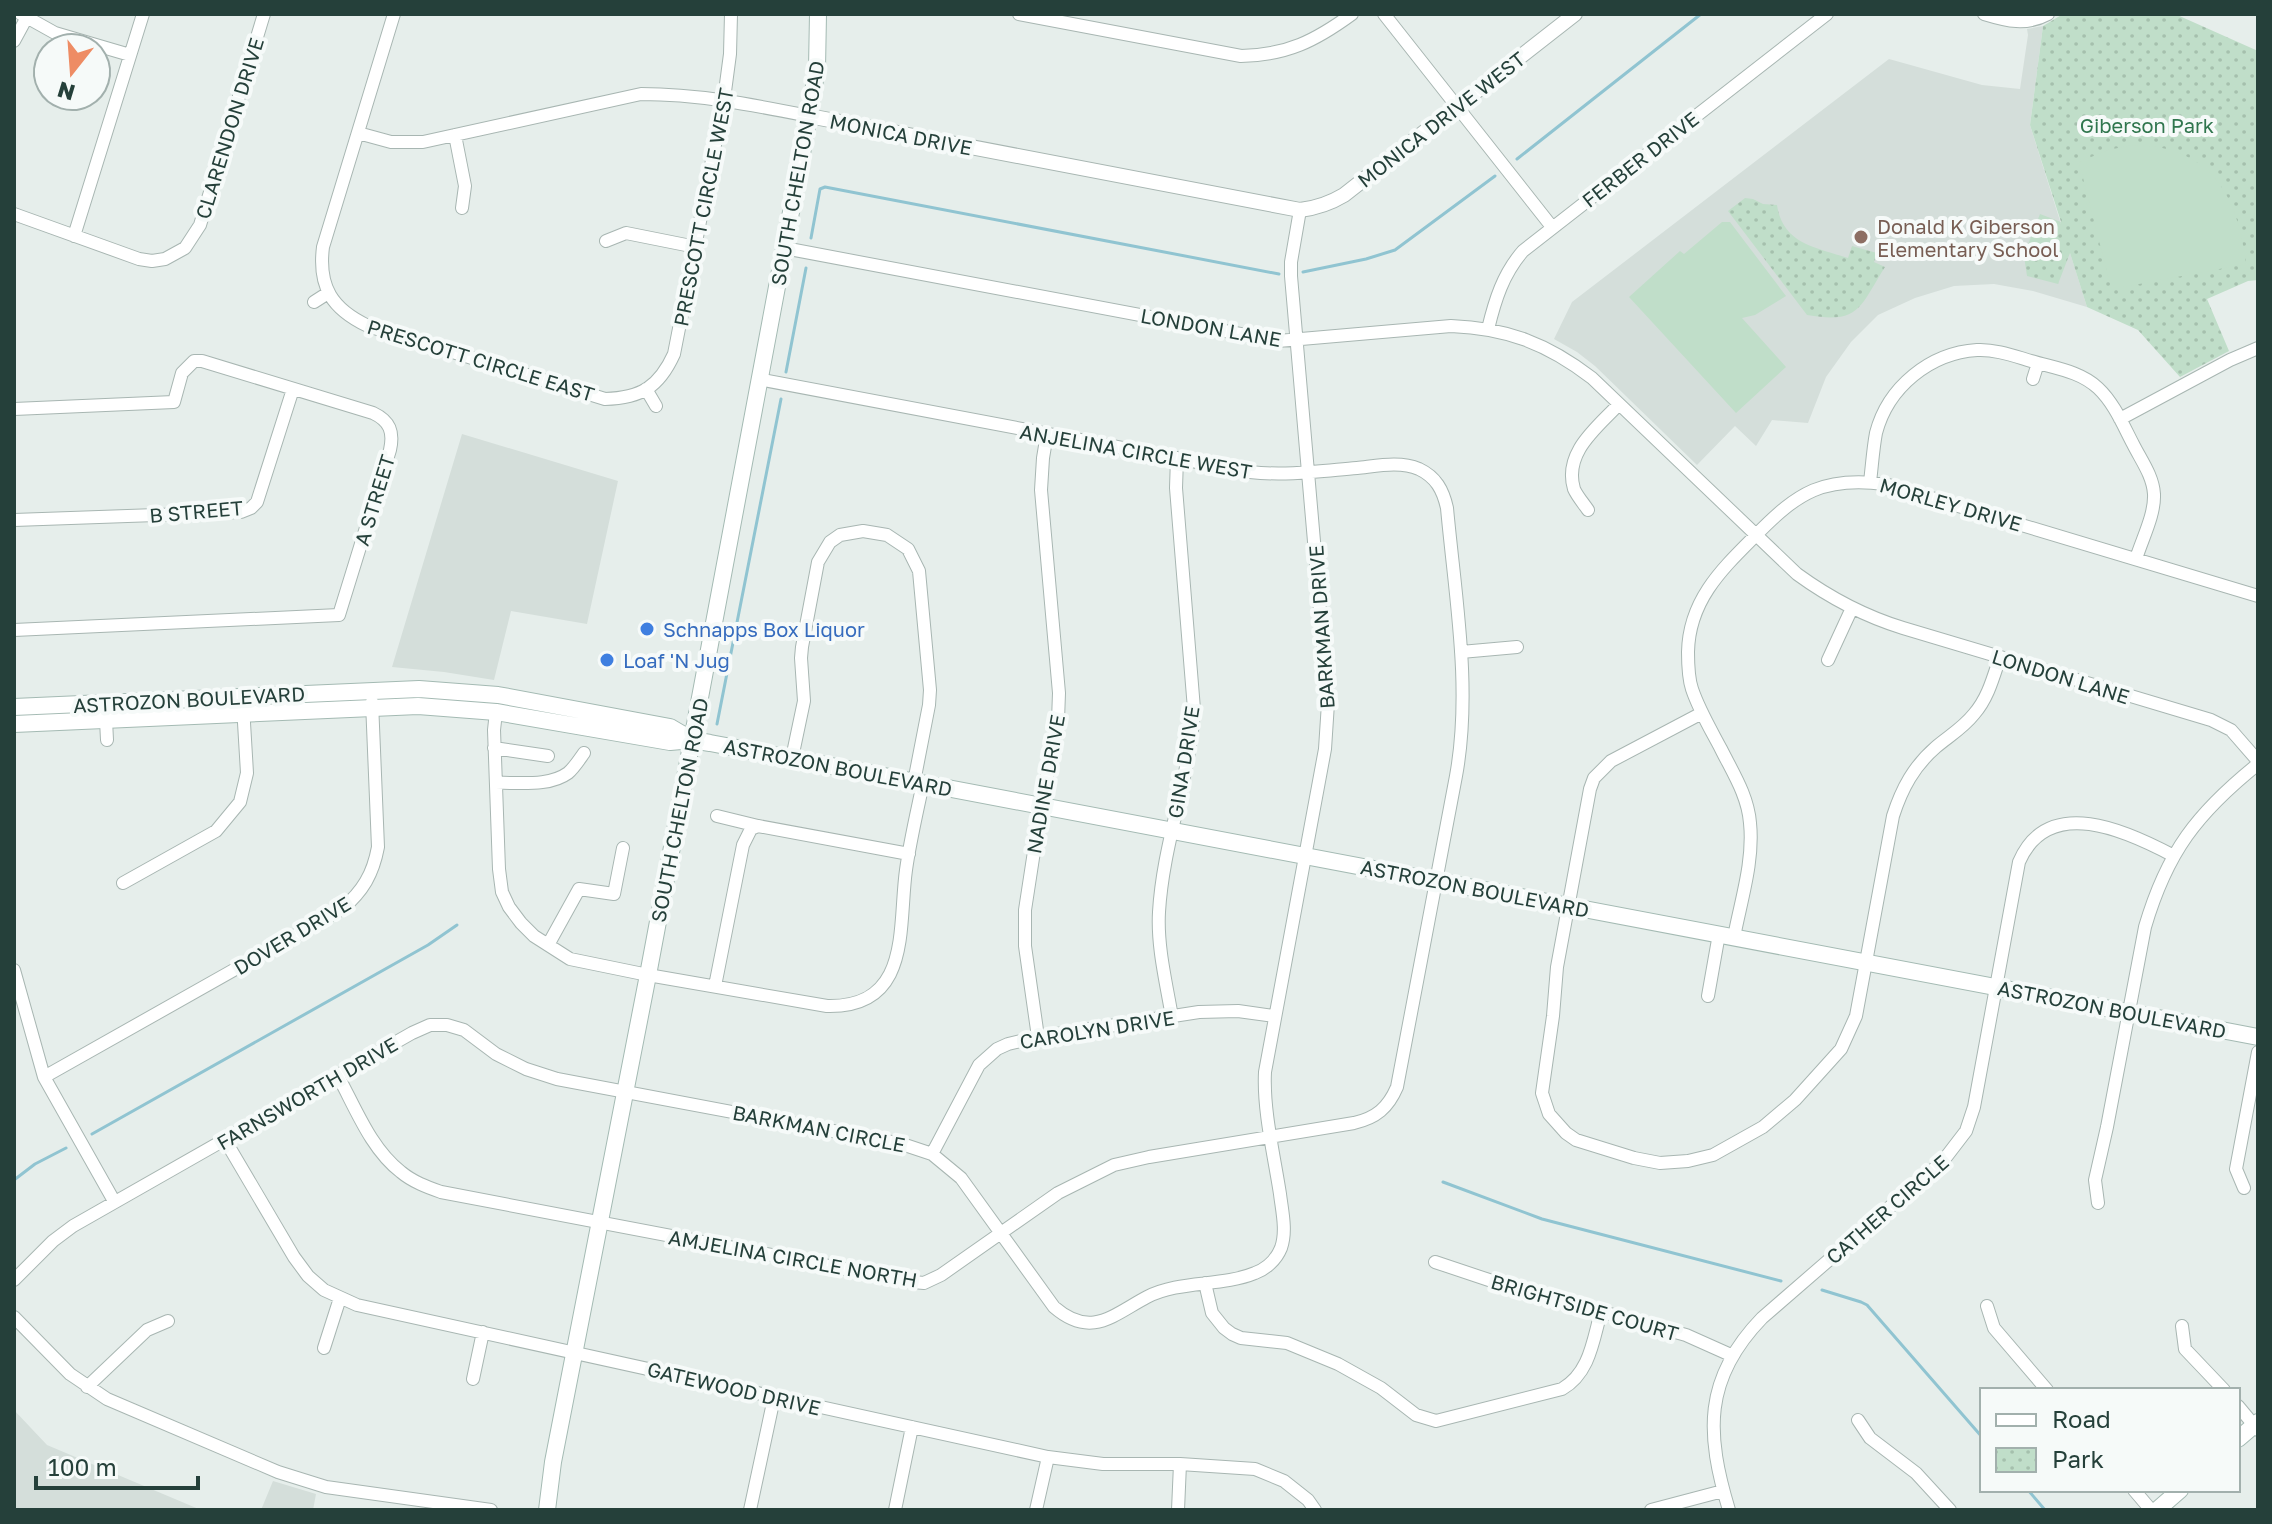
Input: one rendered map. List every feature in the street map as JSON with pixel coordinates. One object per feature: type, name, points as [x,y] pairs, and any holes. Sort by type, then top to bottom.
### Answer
[{"type":"main road","name":"SOUTH CHELTON ROAD","points":[[547,1510],[553,1462],[809,116],[817,68],[818,14]]},
{"type":"main road","name":"ASTROZON BOULEVARD","points":[[14,724],[243,714],[458,691],[498,695],[670,727],[692,740]]},
{"type":"main road","name":"ASTROZON BOULEVARD","points":[[14,707],[242,696],[372,699],[496,712],[670,742],[692,740],[2258,1037]]},
{"type":"main road","points":[[2240,1438],[2257,1426]]},
{"type":"main road","points":[[2154,1510],[2177,1492]]},
{"type":"street","points":[[74,236],[143,14]]},
{"type":"street","name":"CLARENDON DRIVE","points":[[175,255],[185,248],[200,225],[264,14]]},
{"type":"street","points":[[314,302],[328,293],[322,277],[323,247],[394,14]]},
{"type":"street","name":"PRESCOTT CIRCLE WEST","points":[[646,389],[664,374],[674,354],[724,99],[731,14]]},
{"type":"street","points":[[1019,14],[1241,56],[1298,47],[1318,38],[1352,14]]},
{"type":"street","points":[[1384,14],[1552,227]]},
{"type":"street","name":"MONICA DRIVE WEST","points":[[1300,210],[1334,201],[1575,14]]},
{"type":"street","name":"FERBER DRIVE","points":[[1488,329],[1496,297],[1523,251],[1827,14]]},
{"type":"street","points":[[1984,14],[2023,22],[2035,21],[2048,14]]},
{"type":"street","points":[[14,41],[24,16],[55,33],[130,55]]},
{"type":"street","name":"MONICA DRIVE","points":[[358,133],[378,140],[405,143],[641,94],[676,95],[724,99],[1300,210]]},
{"type":"street","points":[[455,135],[465,186],[462,208]]},
{"type":"street","name":"BARKMAN DRIVE","points":[[1272,1136],[1265,1084],[1274,1016],[1325,749],[1328,703],[1291,262],[1300,210]]},
{"type":"street","points":[[14,214],[139,259],[165,259],[175,255],[181,268]]},
{"type":"street","points":[[606,241],[626,233],[696,247]]},
{"type":"street","name":"LONDON LANE","points":[[784,248],[1264,339],[1297,340],[1430,326],[1470,326],[1519,336],[1554,351],[1592,378],[1797,574],[1852,608],[1881,621],[2222,724],[2258,763]]},
{"type":"street","name":"PRESCOTT CIRCLE EAST","points":[[328,293],[338,307],[368,326],[596,397],[625,398],[646,389]]},
{"type":"street","points":[[2120,419],[2258,348]]},
{"type":"street","points":[[1870,482],[1875,441],[1883,414],[1890,400],[1919,369],[1958,353],[1979,350],[2074,373],[2088,380],[2108,398],[2151,478],[2154,498],[2136,559]]},
{"type":"street","name":"A STREET","points":[[14,409],[174,402],[182,373],[194,361],[210,363],[380,417],[390,427],[392,434],[390,450],[339,615],[14,630]]},
{"type":"street","points":[[2033,379],[2038,363]]},
{"type":"street","name":"ANJELINA CIRCLE WEST","points":[[758,379],[1263,474],[1408,465],[1438,483],[1447,508],[1461,652],[1460,751],[1397,1087],[1386,1107],[1366,1120],[1272,1136]]},
{"type":"street","name":"B STREET","points":[[14,520],[241,512],[256,508],[293,389]]},
{"type":"street","points":[[646,389],[656,406]]},
{"type":"street","points":[[1588,510],[1574,489],[1576,455],[1585,439],[1619,404]]},
{"type":"street","name":"NADINE DRIVE","points":[[1038,1037],[1024,930],[1026,893],[1059,705],[1041,490],[1047,434]]},
{"type":"street","name":"GINA DRIVE","points":[[1172,1017],[1160,946],[1159,911],[1191,741],[1194,709],[1176,488],[1177,458]]},
{"type":"street","name":"MORLEY DRIVE","points":[[1708,996],[1750,854],[1750,822],[1742,790],[1691,687],[1688,642],[1695,610],[1710,583],[1774,515],[1801,496],[1833,484],[1870,482],[1899,487],[2258,596]]},
{"type":"street","points":[[496,712],[494,748],[502,892],[509,907],[534,936],[570,959],[827,1006],[852,1004],[873,994],[895,966],[930,698],[919,571],[908,549],[887,535],[874,532],[840,535],[830,542],[818,562],[801,658],[804,701],[792,758]]},
{"type":"street","points":[[1828,660],[1852,608]]},
{"type":"street","points":[[1461,652],[1517,647]]},
{"type":"street","points":[[1702,713],[1611,761],[1594,778],[1555,985],[1542,1093],[1549,1114],[1576,1140],[1647,1161],[1688,1161],[1721,1151],[1763,1127],[1784,1111],[1841,1049],[1856,1016],[1893,816],[1904,785],[1922,760],[1975,713],[1991,687],[2000,657]]},
{"type":"street","points":[[123,883],[216,831],[240,802],[247,773],[242,696]]},
{"type":"street","name":"DOVER DRIVE","points":[[44,1077],[342,909],[356,897],[374,866],[378,847],[372,699]]},
{"type":"street","points":[[106,720],[107,740]]},
{"type":"street","points":[[494,748],[548,756]]},
{"type":"street","points":[[496,783],[540,782],[563,776],[570,772],[584,753]]},
{"type":"street","points":[[2098,1203],[2095,1180],[2153,899],[2184,839],[2211,804],[2258,763]]},
{"type":"street","points":[[717,816],[909,854]]},
{"type":"street","name":"CATHER CIRCLE","points":[[1729,1510],[1713,1445],[1714,1415],[1721,1382],[1740,1343],[1762,1318],[1943,1161],[1966,1131],[1974,1107],[2019,862],[2025,849],[2033,838],[2053,826],[2077,823],[2128,834],[2174,856]]},
{"type":"street","points":[[715,986],[743,845],[751,829],[758,826]]},
{"type":"street","points":[[548,945],[579,889],[614,894],[623,848]]},
{"type":"street","points":[[14,973],[44,1077],[114,1201]]},
{"type":"street","name":"CAROLYN DRIVE","points":[[932,1154],[979,1065],[997,1049],[1038,1037],[1225,1010],[1274,1016]]},
{"type":"street","name":"FARNSWORTH DRIVE","points":[[14,1280],[53,1241],[73,1226],[430,1025],[447,1025],[464,1030],[496,1054],[526,1069],[557,1079],[624,1091]]},
{"type":"street","points":[[2244,1188],[2236,1169],[2258,1052]]},
{"type":"street","name":"AMJELINA CIRCLE NORTH","points":[[338,1076],[369,1134],[387,1160],[419,1184],[441,1192],[924,1283],[941,1275],[1058,1193],[1114,1165],[1272,1136]]},
{"type":"street","name":"BARKMAN CIRCLE","points":[[624,1091],[902,1144],[932,1154],[961,1178],[1054,1307],[1082,1323],[1101,1323],[1157,1293],[1237,1278],[1270,1264],[1281,1247],[1283,1222],[1272,1136]]},
{"type":"street","name":"GATEWOOD DRIVE","points":[[225,1140],[294,1257],[324,1290],[357,1305],[1048,1457],[1103,1464],[1241,1467],[1271,1475],[1296,1490],[1315,1510]]},
{"type":"street","name":"BRIGHTSIDE COURT","points":[[1435,1262],[1498,1283],[1699,1339],[1733,1356]]},
{"type":"street","points":[[1205,1283],[1212,1313],[1232,1334],[1241,1338],[1287,1343],[1338,1364],[1381,1388],[1416,1415],[1436,1421],[1570,1385],[1584,1370],[1601,1312]]},
{"type":"street","points":[[324,1348],[340,1298]]},
{"type":"street","points":[[1987,1306],[1994,1328],[2045,1388]]},
{"type":"street","points":[[14,1317],[70,1374],[107,1399],[278,1472],[326,1487],[491,1510]]},
{"type":"street","points":[[87,1387],[147,1330],[168,1321]]},
{"type":"street","points":[[2182,1326],[2185,1349],[2222,1388]]},
{"type":"street","points":[[473,1379],[483,1332]]},
{"type":"street","points":[[750,1510],[774,1398]]},
{"type":"street","points":[[2240,1408],[2257,1426]]},
{"type":"street","points":[[1858,1420],[1870,1438],[1916,1473],[1950,1510]]},
{"type":"street","points":[[895,1510],[912,1427]]},
{"type":"street","points":[[1036,1510],[1048,1457]]},
{"type":"street","points":[[1178,1510],[1180,1464]]},
{"type":"street","points":[[1651,1510],[1723,1491]]},
{"type":"street","points":[[2136,1492],[2154,1510]]},
{"type":"shaded area","name":"Donald K Giberson Elementary School","points":[[2043,26],[2030,125],[2087,307],[2033,291],[1994,284],[1954,286],[1915,298],[1878,315],[1851,342],[1826,377],[1808,423],[1772,420],[1756,446],[1735,426],[1697,465],[1595,366],[1554,339],[1572,302],[1889,59],[1982,85],[2020,89],[2027,29]]},
{"type":"shaded area","points":[[462,434],[618,481],[587,624],[511,611],[494,680],[392,667]]},
{"type":"shaded area","points":[[14,1410],[47,1445],[201,1510],[14,1510]]},
{"type":"shaded area","points":[[273,1481],[316,1494],[313,1510],[261,1510]]},
{"type":"green space","name":"Giberson Park","points":[[2063,14],[2175,14],[2258,51],[2258,280],[2248,281],[2207,299],[2229,351],[2180,377],[2138,330],[2087,307],[2070,253],[2058,284],[2027,276],[2024,256],[2028,254],[2045,260],[2061,222],[2030,125],[2043,26]]},
{"type":"green space","points":[[2133,145],[2182,154],[2215,179],[2236,216],[2246,264],[2123,287],[2109,280],[2079,162],[2108,150]]},
{"type":"green space","points":[[1745,198],[1777,205],[1786,228],[1793,236],[1813,247],[1848,258],[1852,246],[1877,253],[1874,262],[1885,267],[1863,303],[1848,315],[1807,315],[1728,211]]},
{"type":"green space","points":[[2040,214],[2061,222],[2045,261],[2025,252]]},
{"type":"green space","points":[[1722,222],[1730,222],[1786,296],[1755,315],[1742,318],[1786,367],[1736,413],[1629,297],[1680,251],[1684,254]]},
{"type":"waterway","points":[[1517,159],[1701,14]]},
{"type":"waterway","points":[[1303,272],[1395,250],[1495,176]]},
{"type":"waterway","points":[[811,238],[820,189],[825,187],[1279,274]]},
{"type":"waterway","points":[[786,372],[806,268]]},
{"type":"waterway","points":[[717,724],[781,399]]},
{"type":"waterway","points":[[92,1134],[428,945],[457,925]]},
{"type":"waterway","points":[[14,1180],[35,1164],[66,1148]]},
{"type":"waterway","points":[[1443,1182],[1542,1219],[1781,1281]]},
{"type":"waterway","points":[[1822,1290],[1867,1305],[1980,1435]]},
{"type":"waterway","points":[[2030,1492],[2045,1510]]},
{"type":"place","name":"Donald K Giberson Elementary School","points":[[1861,237]]},
{"type":"place","name":"Schnapps Box Liquor","points":[[647,629]]},
{"type":"place","name":"Loaf 'N Jug","points":[[607,660]]}]
